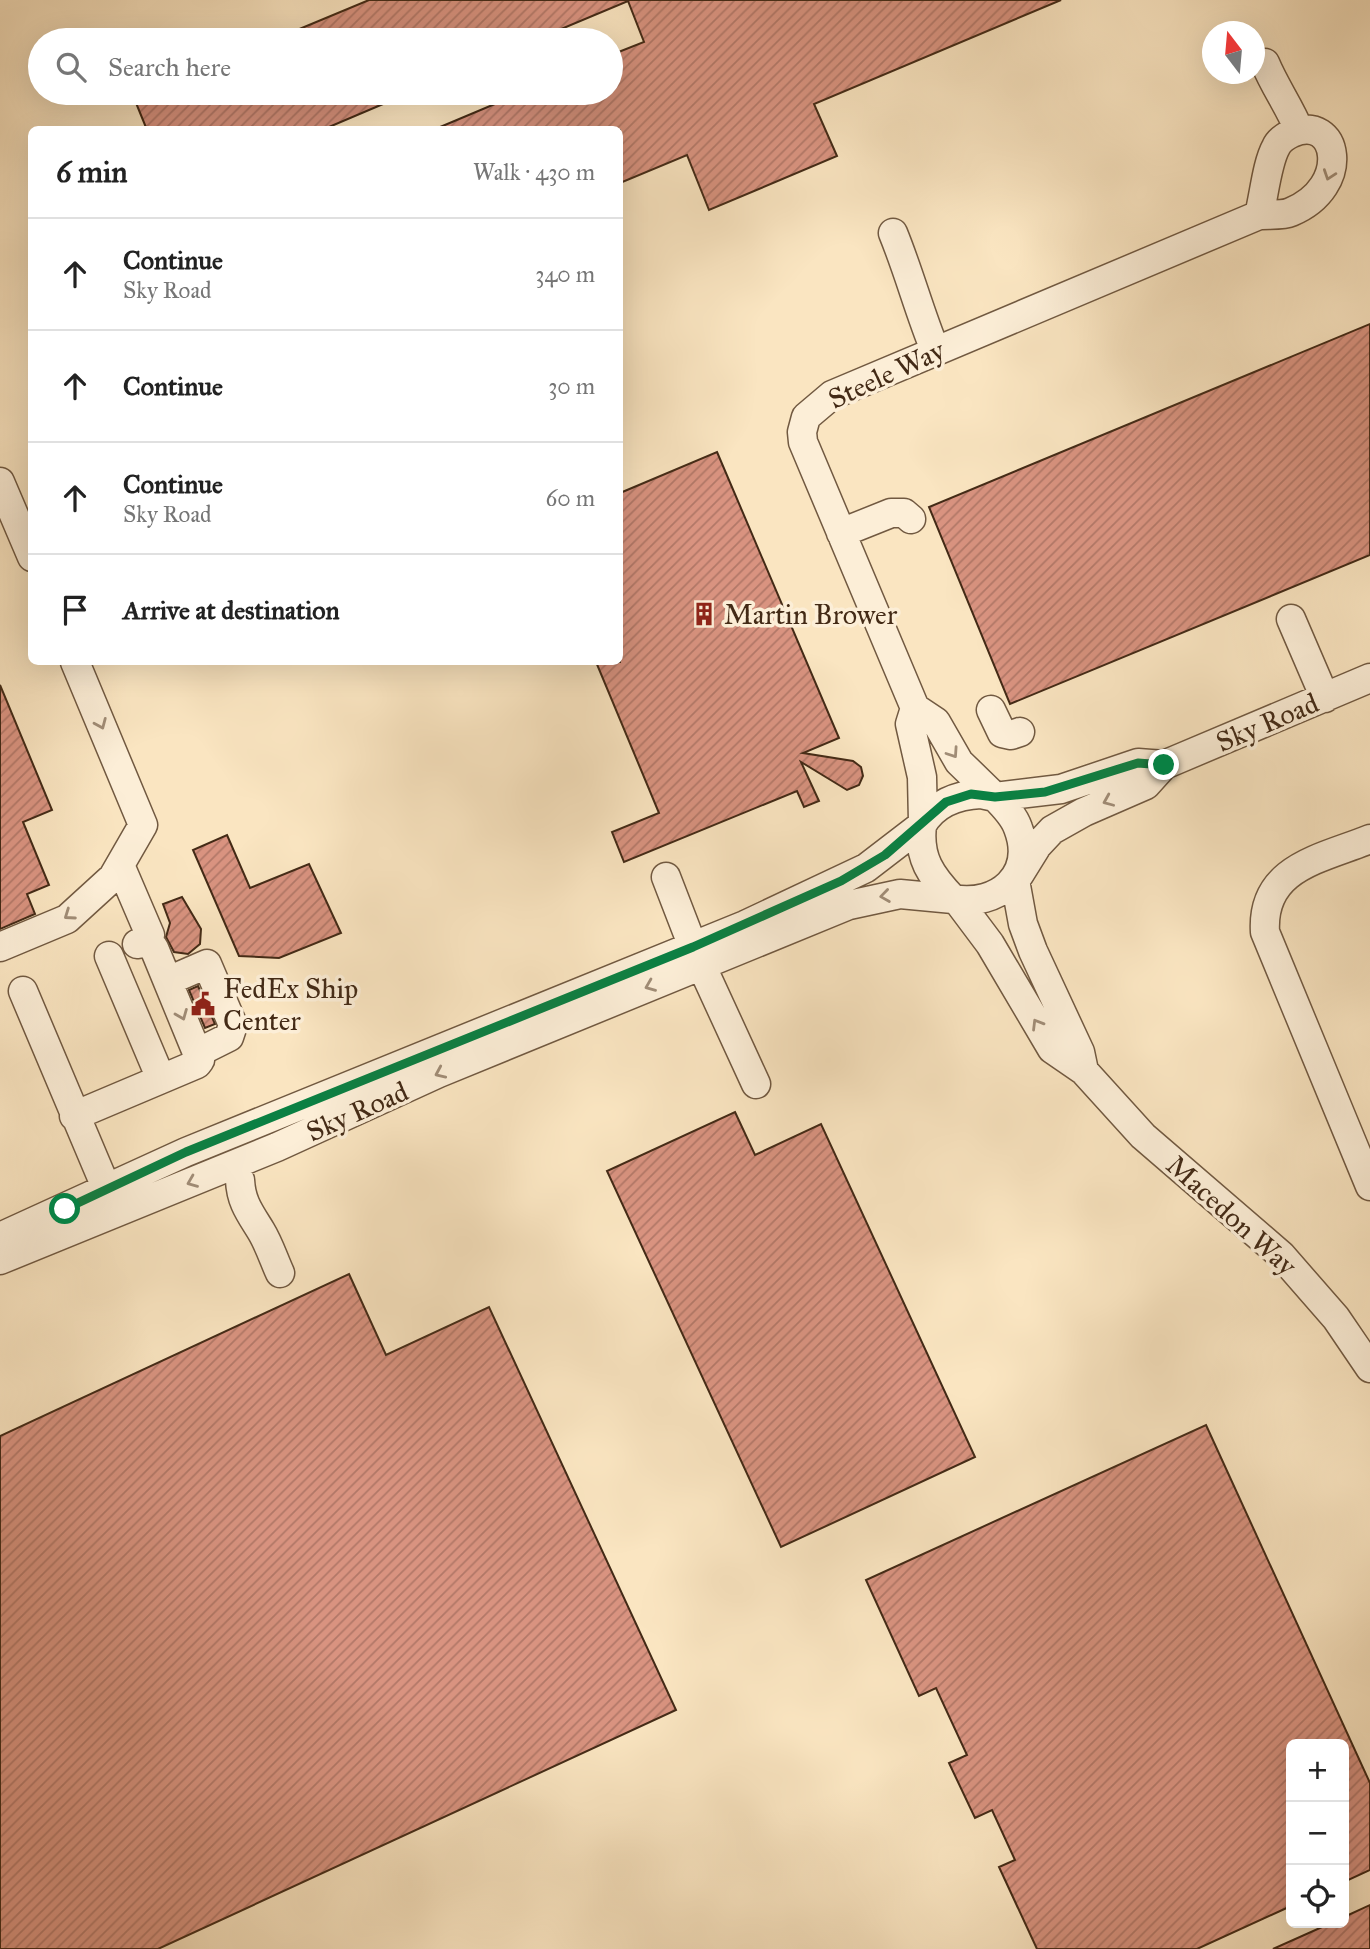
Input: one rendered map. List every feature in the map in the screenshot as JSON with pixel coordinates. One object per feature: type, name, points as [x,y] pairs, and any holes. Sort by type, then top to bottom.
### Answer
[{"type":"street","points":[[1259,215],[1276,145],[1299,130],[1286,98],[1275,86],[1271,60]]},
{"type":"street","name":"Steele Way","points":[[995,797],[958,762],[936,722],[915,708],[803,442],[806,417],[832,395],[942,347],[1259,215],[1289,213],[1312,200],[1332,174],[1333,157],[1329,143],[1320,134],[1299,130]]},
{"type":"street","points":[[893,233],[914,284],[915,299],[942,347]]},
{"type":"street","points":[[0,482],[28,548]]},
{"type":"street","points":[[841,533],[891,513],[904,513],[911,519]]},
{"type":"street","points":[[1291,619],[1325,698]]},
{"type":"street","points":[[0,947],[67,919],[113,877],[143,825],[76,665]]},
{"type":"street","name":"Sky Road","points":[[1017,877],[1037,846],[1052,830],[1084,811],[1146,785],[1164,765],[1370,678]]},
{"type":"street","name":"Steele Way","points":[[915,708],[909,724],[922,777],[923,823]]},
{"type":"street","points":[[991,710],[1003,733],[1011,735],[1020,732]]},
{"type":"street","name":"Sky Road","points":[[995,797],[1060,789],[1138,763],[1164,765]]},
{"type":"street","points":[[960,796],[995,797],[1019,830],[1022,856],[1017,877],[987,897],[955,900],[927,869],[920,845],[923,823],[939,806],[960,796]]},
{"type":"street","name":"Sky Road","points":[[0,1237],[112,1201],[237,1172],[439,1073],[697,956],[866,868],[923,823]]},
{"type":"street","points":[[1370,839],[1290,872],[1267,900],[1264,916],[1265,932],[1370,1186]]},
{"type":"street","points":[[75,1116],[197,1064],[200,1060],[154,948],[141,943],[150,935],[120,865]]},
{"type":"street","points":[[666,877],[697,956],[756,1084]]},
{"type":"street","name":"Macedon Way","points":[[1017,877],[1023,924],[1080,1052],[1084,1071]]},
{"type":"street","name":"Sky Road","points":[[0,1260],[112,1201],[186,1152],[419,1056],[697,956],[872,898],[900,894],[955,900]]},
{"type":"street","name":"Macedon Way","points":[[955,900],[990,944],[1052,1049],[1084,1071],[1143,1136],[1282,1255],[1336,1318],[1370,1368]]},
{"type":"street","points":[[109,956],[161,1079]]},
{"type":"street","points":[[168,981],[207,964],[233,1025],[229,1037],[197,1053]]},
{"type":"street","points":[[23,991],[112,1201]]},
{"type":"street","points":[[237,1172],[240,1195],[250,1219],[261,1231],[280,1273]]},
{"type":"building","points":[[369,0],[1061,0],[814,104],[837,156],[709,210],[687,155],[623,182],[623,126],[443,126],[492,105],[623,105],[623,50],[644,42],[628,1],[564,28],[302,28]]},
{"type":"building","points":[[137,105],[381,105],[331,126],[145,126]]},
{"type":"building","points":[[1370,324],[1370,555],[1010,704],[929,507]]},
{"type":"building","name":"Martin Brower","points":[[717,452],[839,738],[803,753],[853,761],[861,767],[863,776],[859,785],[847,790],[801,762],[819,801],[804,807],[797,791],[624,862],[612,832],[659,813],[597,665],[623,665],[623,492]]},
{"type":"building","points":[[0,685],[52,810],[23,822],[49,885],[27,894],[35,914],[0,929]]},
{"type":"building","points":[[227,835],[250,888],[309,864],[341,933],[279,958],[239,956],[193,850]]},
{"type":"building","points":[[182,897],[201,929],[200,944],[188,954],[174,952],[166,937],[170,923],[163,904]]},
{"type":"building","points":[[198,986],[215,1024],[205,1028],[189,990]]},
{"type":"building","points":[[735,1112],[755,1155],[821,1124],[975,1457],[781,1547],[607,1171]]},
{"type":"building","points":[[349,1274],[386,1355],[489,1307],[676,1710],[158,1949],[0,1949],[0,1436]]},
{"type":"building","points":[[1206,1425],[1370,1783],[1370,1870],[1349,1880],[1349,1739],[1286,1739],[1286,1908],[1197,1949],[1037,1949],[999,1867],[1015,1860],[992,1810],[975,1818],[949,1763],[967,1755],[936,1688],[919,1696],[866,1580]]},
{"type":"building","points":[[1370,1905],[1370,1949],[1273,1949],[1320,1928],[1349,1928],[1349,1915]]},
{"type":"place","name":"Martin Brower","points":[[704,614]]},
{"type":"place","name":"FedEx Ship Center","points":[[203,1004]]},
{"type":"route","points":[[65,1209],[186,1152],[445,1045],[693,947],[841,881],[885,855],[922,825],[933,811],[960,796],[981,794],[995,797],[1045,792],[1082,783],[1138,763],[1164,765]]}]
